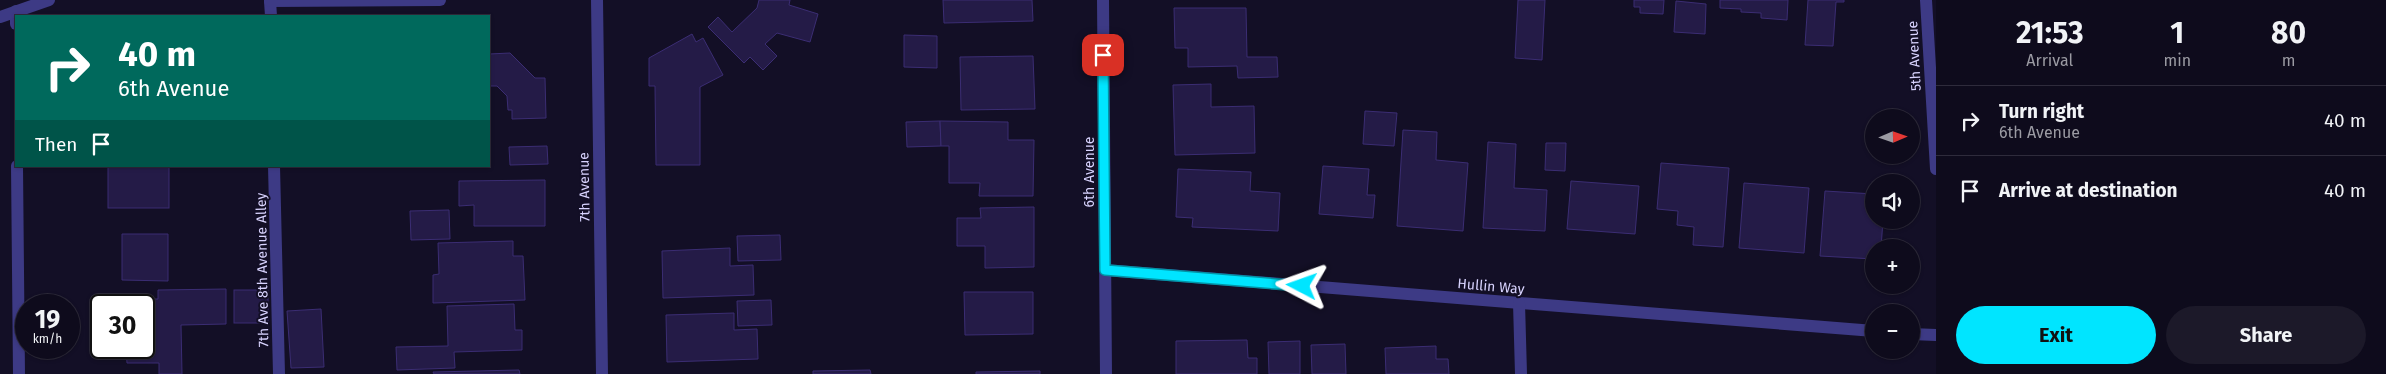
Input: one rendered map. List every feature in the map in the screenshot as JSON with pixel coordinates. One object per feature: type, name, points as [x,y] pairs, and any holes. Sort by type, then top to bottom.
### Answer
[{"type":"street","points":[[22,15],[49,0]]},
{"type":"street","points":[[271,15],[270,2],[440,0]]},
{"type":"street","name":"7th Avenue","points":[[597,0],[602,374]]},
{"type":"street","name":"6th Avenue","points":[[1103,0],[1106,374]]},
{"type":"street","name":"5th Avenue","points":[[1926,0],[1936,169]]},
{"type":"street","points":[[0,17],[15,18]]},
{"type":"street","points":[[17,167],[18,374]]},
{"type":"street","name":"7th Ave 8th Avenue Alley","points":[[274,167],[279,374]]},
{"type":"street","name":"Hullin Way","points":[[1105,270],[1865,330]]},
{"type":"street","points":[[1519,303],[1521,374]]},
{"type":"street","points":[[1920,334],[1936,335]]},
{"type":"building","points":[[759,0],[790,0],[789,5],[818,14],[810,42],[777,33],[765,44],[777,56],[763,70],[750,57],[744,63],[708,27],[718,17],[732,32],[757,8]]},
{"type":"building","points":[[943,0],[1032,0],[1033,21],[944,23]]},
{"type":"building","points":[[1518,0],[1545,0],[1542,60],[1515,58]]},
{"type":"building","points":[[1634,0],[1664,0],[1663,14],[1640,13],[1640,7],[1634,7]]},
{"type":"building","points":[[1720,0],[1788,0],[1787,20],[1761,18],[1761,13],[1741,12],[1741,9],[1720,8]]},
{"type":"building","points":[[1808,0],[1844,0],[1844,2],[1836,2],[1833,46],[1805,45]]},
{"type":"building","points":[[1676,1],[1706,4],[1705,34],[1674,32]]},
{"type":"building","points":[[1174,8],[1246,8],[1247,57],[1277,57],[1278,77],[1238,78],[1237,66],[1188,67],[1188,48],[1175,48]]},
{"type":"building","points":[[692,34],[696,42],[703,38],[723,75],[700,87],[700,165],[656,165],[655,86],[649,86],[649,58]]},
{"type":"building","points":[[904,35],[937,36],[937,68],[904,67]]},
{"type":"building","points":[[510,53],[535,78],[545,78],[546,118],[512,119],[512,110],[508,110],[507,96],[497,86],[490,86],[490,54]]},
{"type":"building","points":[[1033,56],[1035,109],[961,110],[960,57]]},
{"type":"building","points":[[1211,84],[1211,107],[1254,106],[1255,153],[1175,155],[1173,85]]},
{"type":"building","points":[[1365,111],[1397,113],[1394,146],[1363,144]]},
{"type":"building","points":[[940,121],[941,146],[907,147],[906,122]]},
{"type":"building","points":[[940,121],[1008,122],[1008,140],[1034,140],[1033,196],[979,196],[980,183],[949,183],[949,146],[941,146]]},
{"type":"building","points":[[1403,130],[1437,132],[1436,160],[1468,163],[1463,231],[1397,226]]},
{"type":"building","points":[[1488,142],[1516,144],[1514,188],[1547,190],[1545,231],[1483,228]]},
{"type":"building","points":[[1546,143],[1566,143],[1565,171],[1545,170]]},
{"type":"building","points":[[547,146],[548,164],[510,165],[509,147]]},
{"type":"building","points":[[1661,163],[1729,168],[1723,247],[1693,245],[1694,227],[1677,225],[1678,211],[1657,209]]},
{"type":"building","points":[[1323,166],[1369,169],[1367,195],[1375,195],[1373,218],[1319,214]]},
{"type":"building","points":[[108,167],[169,167],[169,208],[108,208]]},
{"type":"building","points":[[1178,169],[1251,172],[1250,191],[1280,193],[1278,231],[1192,227],[1193,218],[1176,217]]},
{"type":"building","points":[[545,180],[545,226],[474,226],[474,205],[459,206],[459,181]]},
{"type":"building","points":[[1571,181],[1639,186],[1635,234],[1567,229]]},
{"type":"building","points":[[1744,183],[1809,188],[1804,253],[1739,248]]},
{"type":"building","points":[[1825,191],[1865,193],[1865,229],[1882,229],[1882,239],[1865,239],[1865,258],[1820,256]]},
{"type":"building","points":[[1034,207],[1034,267],[985,268],[985,246],[957,246],[957,218],[981,218],[980,208]]},
{"type":"building","points":[[449,210],[450,239],[411,240],[410,211]]},
{"type":"building","points":[[122,234],[168,234],[168,281],[122,280]]},
{"type":"building","points":[[780,235],[781,260],[738,261],[737,236]]},
{"type":"building","points":[[513,241],[513,256],[523,256],[525,300],[433,303],[433,275],[439,274],[438,243]]},
{"type":"building","points":[[730,248],[730,266],[753,265],[754,295],[663,298],[662,251]]},
{"type":"building","points":[[226,289],[226,324],[181,325],[182,374],[159,374],[159,363],[127,363],[127,359],[155,359],[155,299],[158,299],[158,290]]},
{"type":"building","points":[[234,290],[268,290],[268,323],[234,323]]},
{"type":"building","points":[[964,292],[1033,292],[1033,334],[965,335]]},
{"type":"building","points":[[771,300],[772,325],[738,326],[737,301]]},
{"type":"building","points":[[514,304],[515,330],[522,330],[522,350],[454,352],[455,368],[397,370],[396,347],[448,346],[447,306]]},
{"type":"building","points":[[321,309],[324,367],[291,368],[287,311]]},
{"type":"building","points":[[734,313],[734,330],[757,329],[758,359],[667,362],[666,315]]},
{"type":"building","points":[[1247,340],[1248,358],[1257,358],[1257,374],[1176,374],[1176,341]]},
{"type":"building","points":[[1300,341],[1300,374],[1269,374],[1268,342]]},
{"type":"building","points":[[1345,344],[1346,374],[1312,374],[1311,345]]},
{"type":"building","points":[[1436,346],[1436,359],[1448,359],[1449,374],[1386,374],[1385,348]]},
{"type":"building","points":[[519,370],[520,374],[434,374],[433,372]]},
{"type":"building","points":[[870,370],[871,374],[813,374],[813,371]]},
{"type":"building","points":[[1040,371],[1040,374],[976,374],[976,372]]},
{"type":"route","points":[[1103,55],[1105,270],[1302,286]]}]
